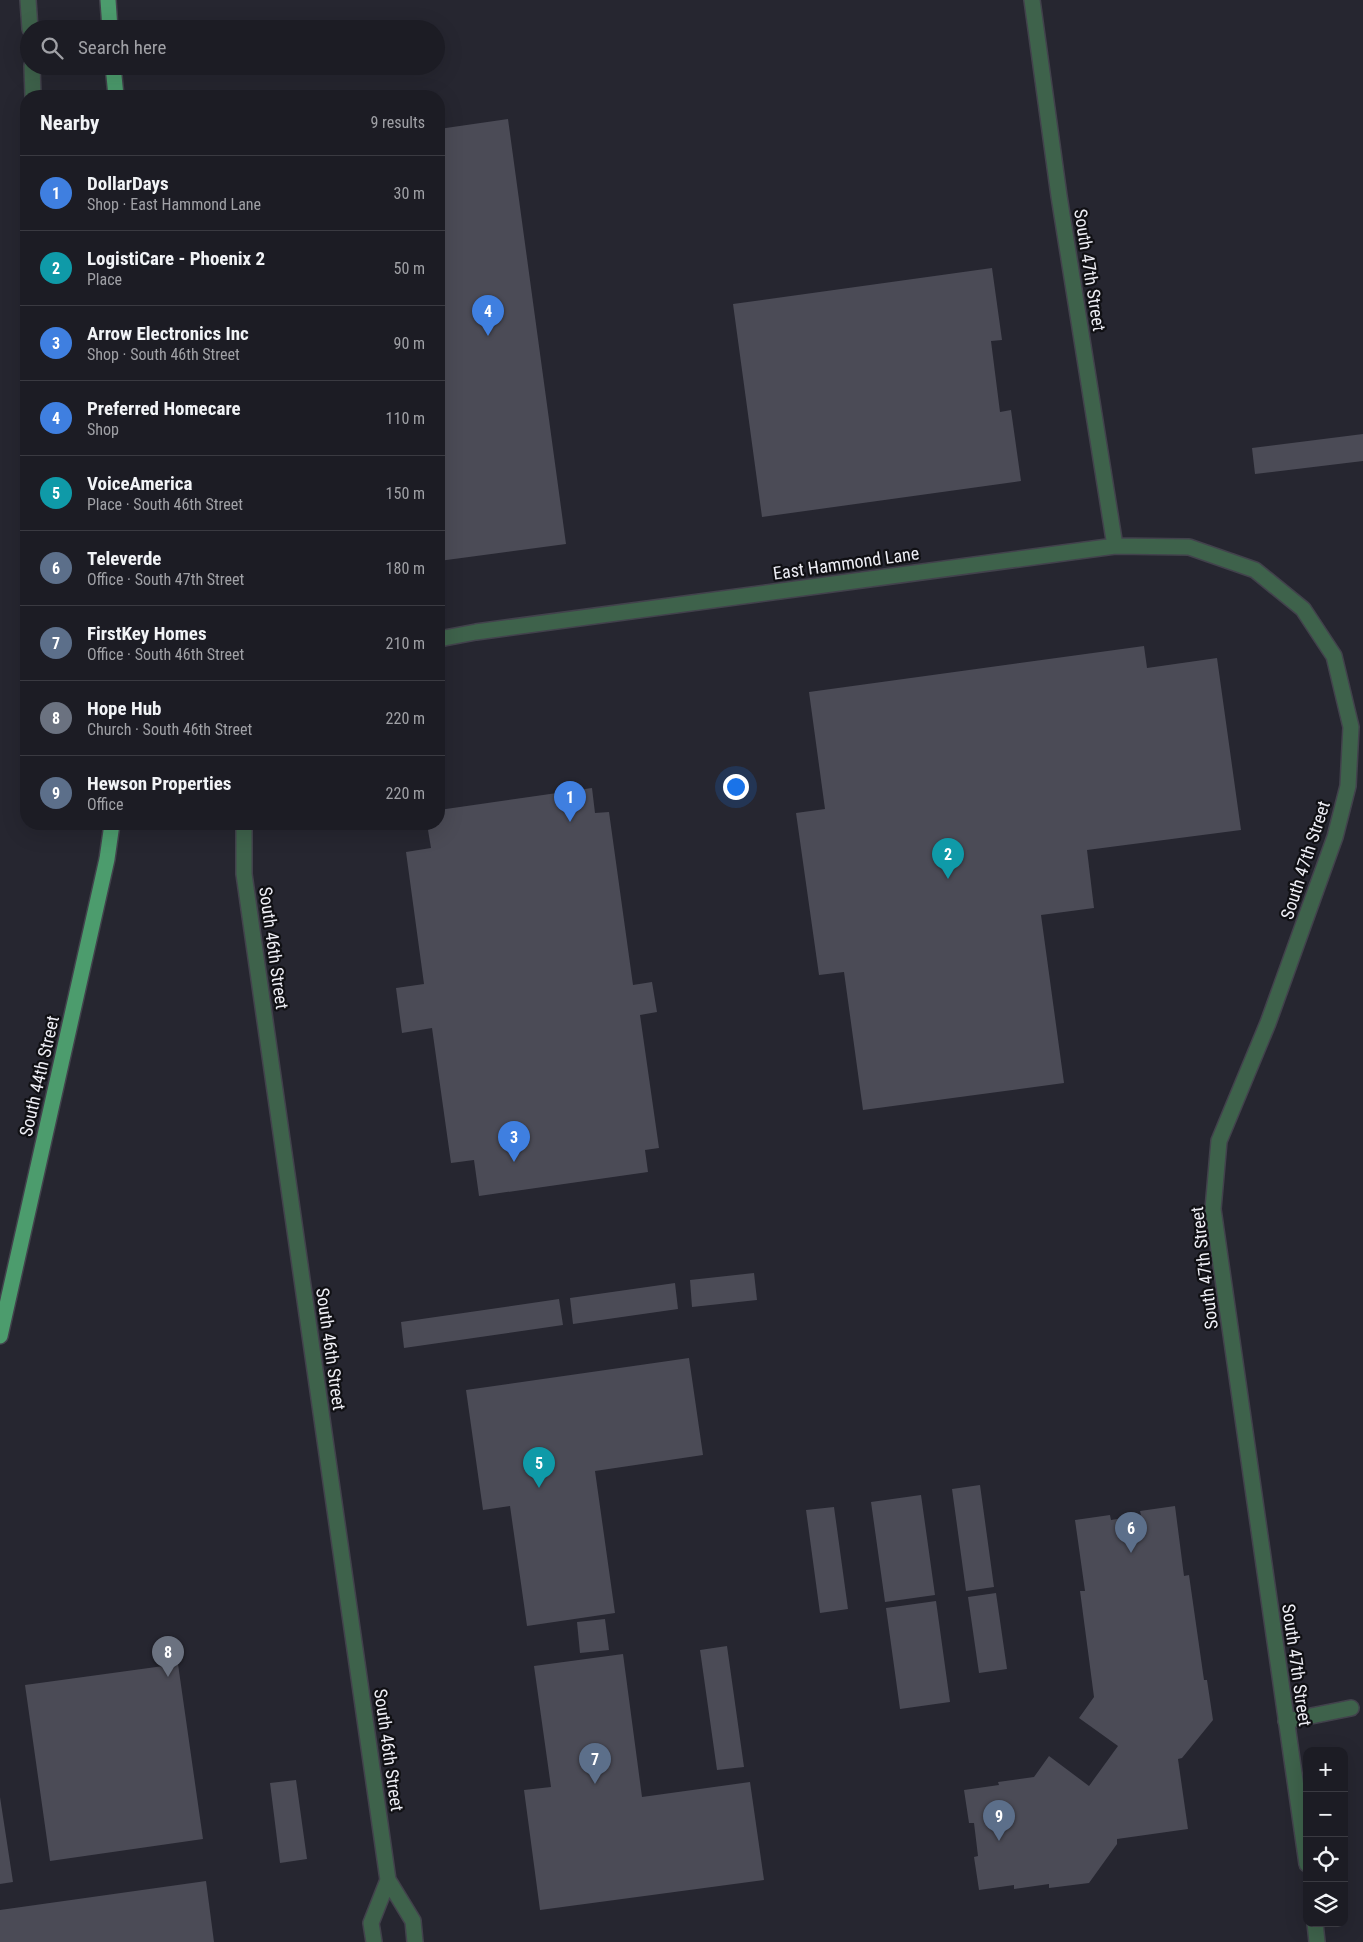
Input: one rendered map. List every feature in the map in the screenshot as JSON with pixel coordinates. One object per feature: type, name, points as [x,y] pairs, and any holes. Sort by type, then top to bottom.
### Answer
[{"type":"main road","points":[[108,0],[109,20]]},
{"type":"main road","points":[[114,75],[115,90]]},
{"type":"main road","name":"South 44th Street","points":[[0,1336],[105,868],[111,830]]},
{"type":"street","points":[[28,0],[29,20]]},
{"type":"street","name":"South 47th Street","points":[[1032,0],[1059,196],[1115,546]]},
{"type":"street","points":[[32,75],[33,90]]},
{"type":"street","name":"East Hammond Lane","points":[[445,638],[1115,546],[1189,547],[1255,570]]},
{"type":"street","name":"South 47th Street","points":[[1255,570],[1303,609],[1334,656],[1351,727],[1348,786],[1335,837],[1268,1023],[1219,1141],[1214,1209],[1303,1837]]},
{"type":"street","name":"South 46th Street","points":[[244,830],[244,874],[388,1880],[413,1921],[416,1942]]},
{"type":"street","points":[[1286,1721],[1351,1708]]},
{"type":"street","points":[[374,1942],[371,1922],[388,1880]]},
{"type":"street","points":[[1316,1927],[1318,1942]]},
{"type":"building","points":[[508,119],[566,544],[445,560],[445,128]]},
{"type":"building","points":[[992,268],[1002,340],[991,341],[1000,412],[1011,410],[1021,481],[762,517],[733,304]]},
{"type":"building","points":[[1363,434],[1363,461],[1255,474],[1252,448]]},
{"type":"building","points":[[1144,646],[1147,668],[1217,658],[1241,830],[1087,850],[1094,908],[1041,915],[1064,1083],[863,1110],[844,972],[819,975],[796,813],[825,809],[809,692]]},
{"type":"building","points":[[592,788],[595,813],[609,812],[633,985],[652,982],[657,1012],[640,1015],[659,1148],[645,1150],[648,1172],[479,1196],[474,1160],[451,1163],[432,1028],[402,1033],[396,988],[424,984],[406,852],[431,848],[428,830],[445,830],[445,809]]},
{"type":"building","points":[[754,1273],[757,1300],[692,1307],[690,1280]]},
{"type":"building","points":[[675,1283],[678,1309],[573,1324],[570,1298]]},
{"type":"building","points":[[559,1299],[563,1325],[404,1348],[401,1322]]},
{"type":"building","points":[[689,1358],[703,1455],[595,1471],[615,1613],[527,1626],[510,1506],[483,1510],[466,1390]]},
{"type":"building","points":[[980,1485],[994,1587],[966,1591],[952,1489]]},
{"type":"building","points":[[921,1495],[935,1595],[885,1602],[871,1502]]},
{"type":"building","points":[[1175,1506],[1184,1576],[1189,1575],[1204,1680],[1207,1680],[1213,1720],[1182,1758],[1178,1759],[1188,1829],[1117,1839],[1117,1844],[1089,1883],[1049,1888],[1049,1884],[1014,1889],[1014,1885],[979,1890],[974,1857],[978,1856],[974,1823],[969,1823],[964,1790],[999,1785],[998,1782],[1034,1777],[1049,1756],[1089,1786],[1118,1746],[1079,1718],[1094,1697],[1080,1591],[1085,1591],[1075,1520],[1110,1515],[1111,1520],[1141,1515],[1140,1511]]},
{"type":"building","points":[[834,1507],[848,1609],[820,1613],[806,1510]]},
{"type":"building","points":[[996,1593],[1007,1669],[979,1673],[968,1597]]},
{"type":"building","points":[[936,1601],[950,1702],[900,1709],[886,1608]]},
{"type":"building","points":[[605,1619],[609,1650],[580,1653],[577,1622]]},
{"type":"building","points":[[727,1646],[744,1767],[717,1770],[700,1650]]},
{"type":"building","points":[[623,1654],[642,1797],[750,1782],[764,1880],[540,1910],[524,1790],[551,1787],[534,1666]]},
{"type":"building","points":[[178,1664],[203,1839],[50,1861],[25,1685]]},
{"type":"building","points":[[296,1780],[307,1859],[280,1863],[270,1783]]},
{"type":"building","points":[[0,1797],[13,1882],[0,1884]]},
{"type":"building","points":[[206,1881],[214,1942],[0,1942],[0,1910]]},
{"type":"place","name":"Preferred Homecare","points":[[488,336]]},
{"type":"place","name":"DollarDays","points":[[570,822]]},
{"type":"place","name":"LogistiCare - Phoenix 2","points":[[948,879]]},
{"type":"place","name":"Arrow Electronics Inc","points":[[514,1162]]},
{"type":"place","name":"VoiceAmerica","points":[[539,1488]]},
{"type":"place","name":"Televerde","points":[[1131,1553]]},
{"type":"place","name":"Hope Hub","points":[[168,1677]]},
{"type":"place","name":"FirstKey Homes","points":[[595,1784]]},
{"type":"place","name":"Hewson Properties","points":[[999,1841]]}]
